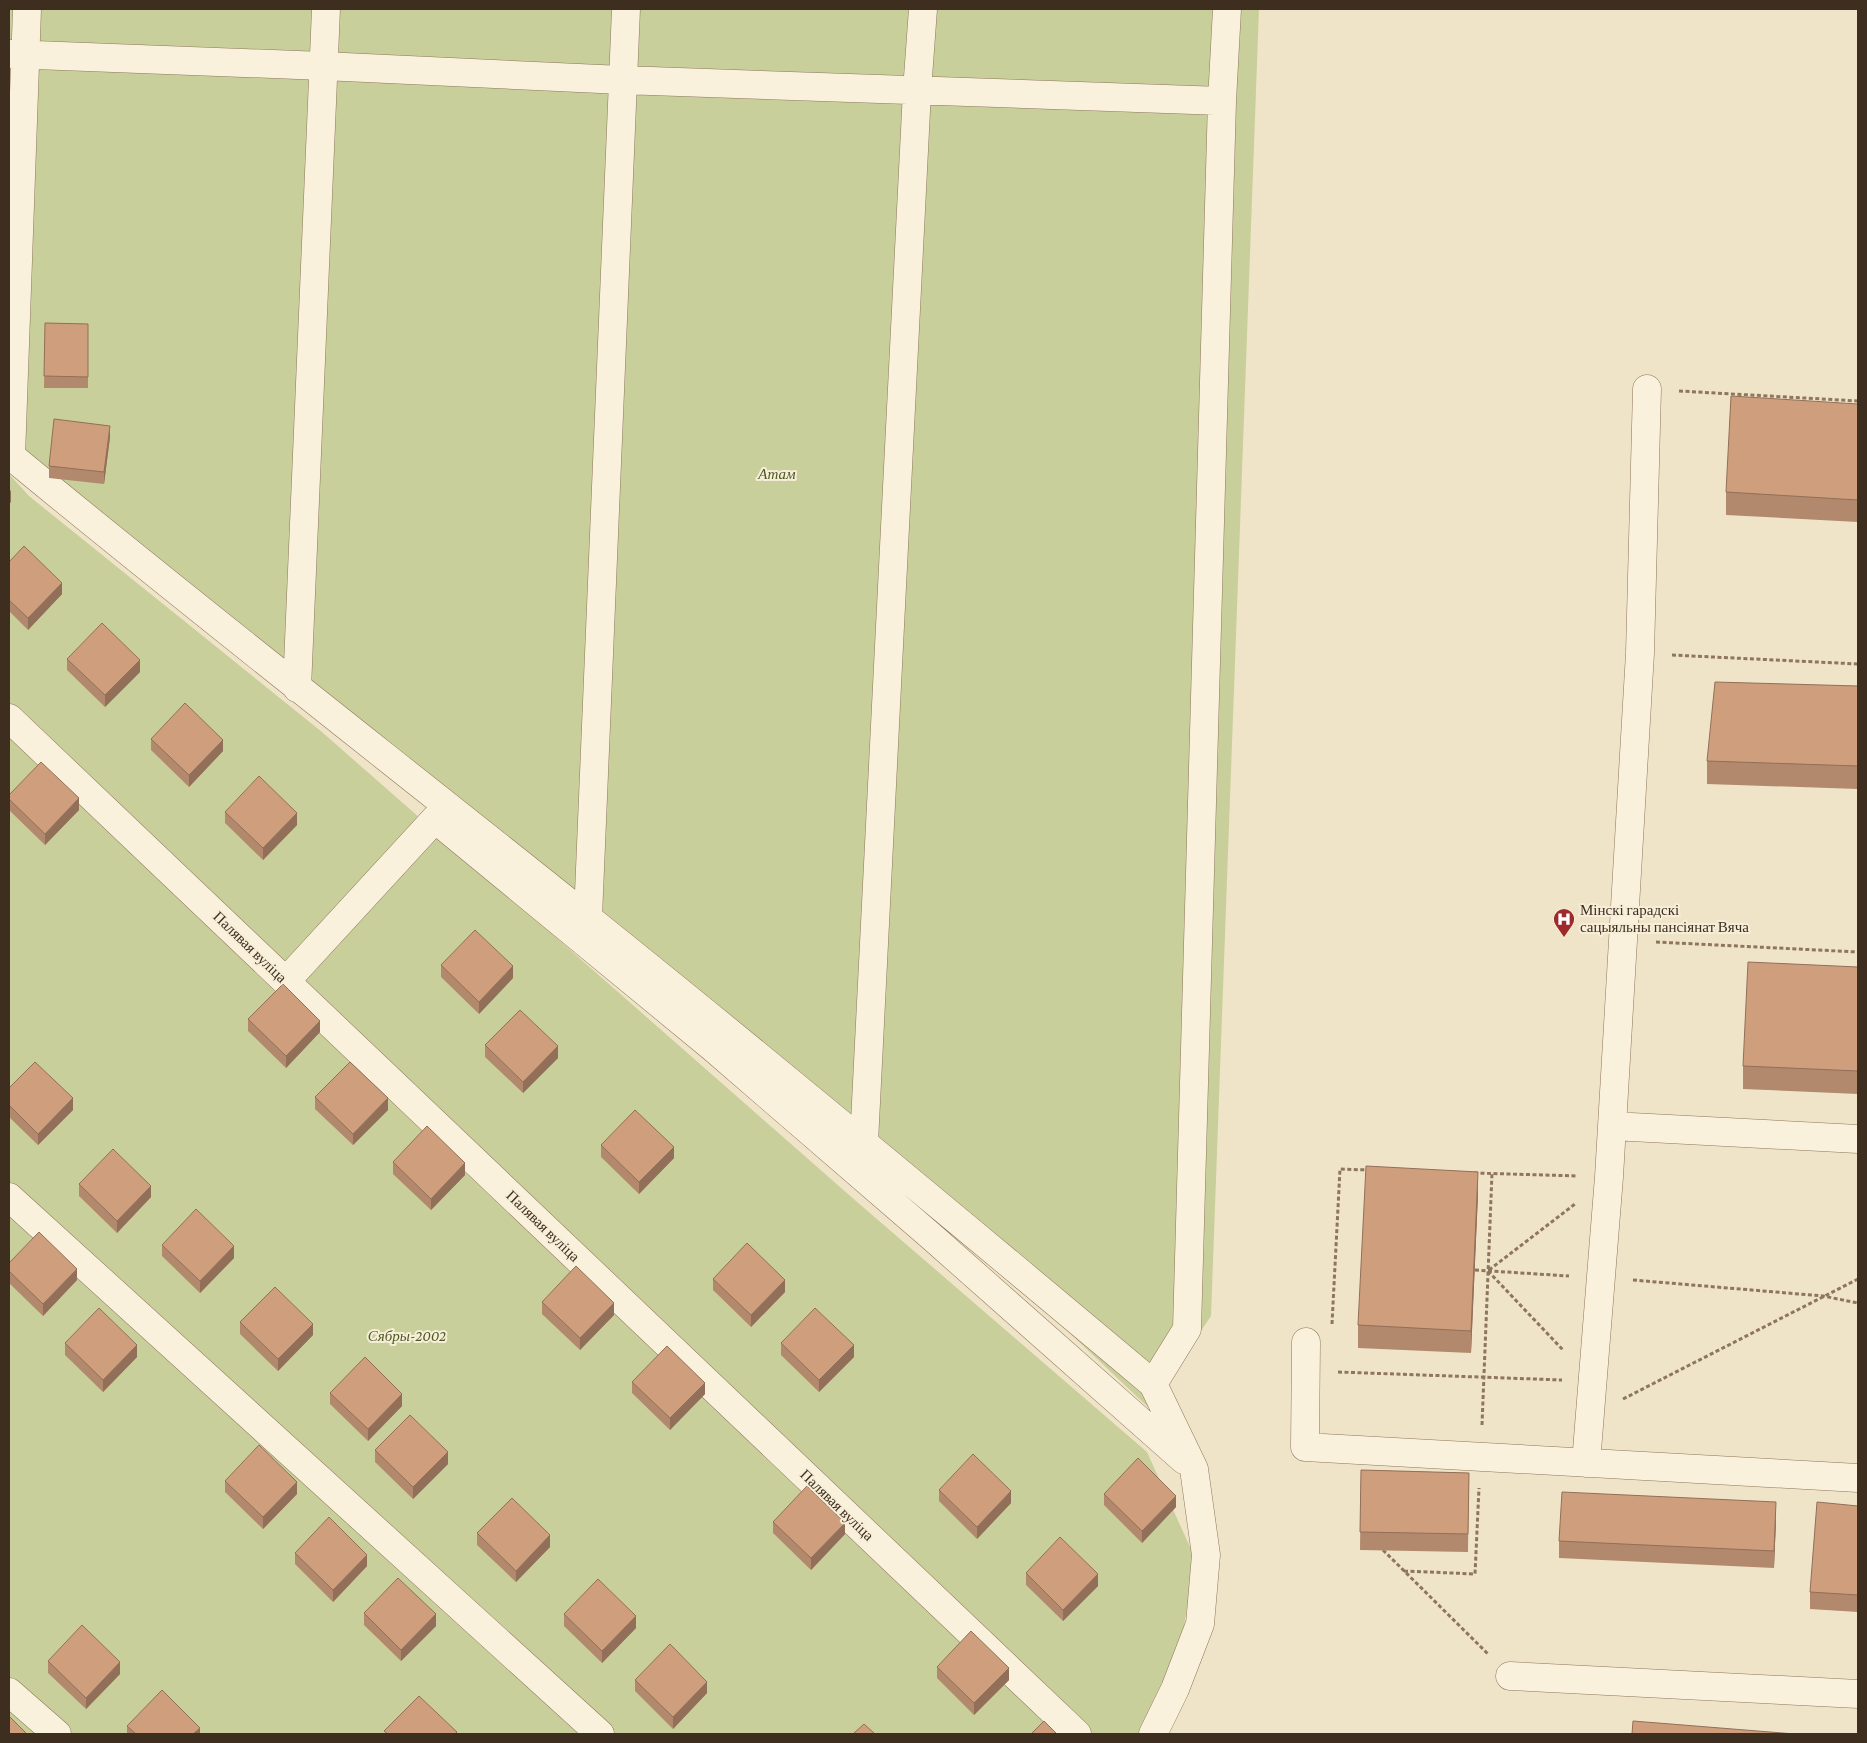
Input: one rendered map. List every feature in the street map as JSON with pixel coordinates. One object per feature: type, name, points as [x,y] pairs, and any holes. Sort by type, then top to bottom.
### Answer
[{"type":"lane","points":[[27,9],[16,54],[11,456],[297,688],[588,917],[864,1142],[1153,1384],[1194,1469],[1206,1555],[1200,1624],[1175,1689],[1153,1734]]},
{"type":"lane","points":[[297,688],[326,9]]},
{"type":"lane","points":[[588,917],[626,9]]},
{"type":"lane","points":[[864,1142],[917,91],[923,9]]},
{"type":"lane","points":[[1153,1384],[1187,1330],[1222,101],[1227,9]]},
{"type":"lane","points":[[16,54],[622,80],[1222,101]]},
{"type":"lane","points":[[1586,1463],[1609,1177],[1640,653],[1647,389]]},
{"type":"lane","name":"Палявая вуліца","points":[[9,718],[1077,1734]]},
{"type":"lane","points":[[286,981],[435,819],[712,1047],[932,1237],[1194,1469]]},
{"type":"lane","points":[[1612,1126],[1858,1139]]},
{"type":"lane","points":[[9,1197],[600,1734]]},
{"type":"lane","points":[[1306,1342],[1305,1447],[1858,1478]]},
{"type":"lane","points":[[1510,1676],[1858,1694]]},
{"type":"lane","points":[[9,1692],[57,1734]]},
{"type":"path","points":[[1647,389],[1858,401]]},
{"type":"path","points":[[1640,653],[1858,664]]},
{"type":"path","points":[[1622,940],[1858,952]]},
{"type":"path","points":[[1332,1333],[1340,1169],[1368,1170]]},
{"type":"path","points":[[1473,1172],[1609,1177]]},
{"type":"path","points":[[1404,1571],[1475,1574],[1492,1173]]},
{"type":"path","points":[[1488,1271],[1609,1177]]},
{"type":"path","points":[[1474,1270],[1823,1296],[1858,1303]]},
{"type":"path","points":[[1488,1271],[1592,1381]]},
{"type":"path","points":[[1590,1416],[1858,1279]]},
{"type":"path","points":[[1305,1371],[1592,1381]]},
{"type":"path","points":[[1382,1550],[1510,1676]]},
{"type":"green space","name":"Атам","points":[[9,9],[1259,9],[1211,1316],[1149,1408],[888,1161],[9,458]]},
{"type":"green space","name":"Сябры-2002","points":[[9,474],[29,496],[322,732],[856,1201],[1147,1452],[1195,1558],[1181,1645],[1161,1734],[9,1734]]},
{"type":"building","points":[[45,323],[88,324],[88,377],[44,376]]},
{"type":"building","points":[[1731,396],[1858,404],[1858,500],[1726,492]]},
{"type":"building","points":[[54,419],[110,426],[104,472],[49,466]]},
{"type":"building","points":[[24,546],[62,583],[28,618],[9,600],[9,562]]},
{"type":"building","points":[[102,623],[140,660],[105,695],[67,659]]},
{"type":"building","points":[[1715,682],[1858,686],[1858,766],[1707,761]]},
{"type":"building","points":[[185,703],[223,740],[189,775],[151,739]]},
{"type":"building","points":[[41,762],[79,798],[45,834],[9,799],[9,795]]},
{"type":"building","points":[[259,776],[297,813],[263,848],[225,812]]},
{"type":"building","points":[[475,930],[513,966],[479,1002],[441,965]]},
{"type":"building","points":[[1748,962],[1858,967],[1858,1071],[1743,1066]]},
{"type":"building","points":[[283,984],[320,1021],[286,1056],[248,1019]]},
{"type":"building","points":[[520,1010],[558,1046],[523,1082],[485,1045]]},
{"type":"building","points":[[35,1062],[73,1098],[38,1134],[9,1105],[9,1088]]},
{"type":"building","points":[[350,1062],[388,1098],[353,1134],[315,1097]]},
{"type":"building","points":[[635,1110],[674,1147],[639,1182],[601,1145]]},
{"type":"building","points":[[427,1126],[465,1163],[431,1199],[393,1162]]},
{"type":"building","points":[[113,1149],[151,1186],[117,1221],[79,1184]]},
{"type":"building","points":[[1366,1166],[1478,1172],[1471,1331],[1358,1325]]},
{"type":"building","points":[[196,1209],[234,1246],[200,1281],[162,1245]]},
{"type":"building","points":[[39,1232],[77,1269],[43,1304],[9,1271],[9,1263]]},
{"type":"building","points":[[747,1243],[785,1280],[751,1315],[713,1279]]},
{"type":"building","points":[[576,1266],[614,1303],[580,1338],[542,1302]]},
{"type":"building","points":[[275,1287],[313,1324],[278,1359],[240,1322]]},
{"type":"building","points":[[99,1308],[137,1345],[103,1380],[65,1343]]},
{"type":"building","points":[[815,1308],[854,1345],[819,1380],[781,1343]]},
{"type":"building","points":[[667,1346],[705,1383],[670,1418],[632,1382]]},
{"type":"building","points":[[365,1357],[402,1394],[368,1429],[330,1393]]},
{"type":"building","points":[[410,1415],[448,1452],[413,1487],[375,1450]]},
{"type":"building","points":[[259,1445],[297,1482],[263,1517],[225,1481]]},
{"type":"building","points":[[973,1454],[1011,1491],[977,1527],[939,1490]]},
{"type":"building","points":[[1138,1458],[1176,1496],[1142,1531],[1104,1494]]},
{"type":"building","points":[[1361,1470],[1469,1473],[1468,1534],[1360,1532]]},
{"type":"building","points":[[807,1486],[845,1523],[811,1558],[773,1522]]},
{"type":"building","points":[[1562,1492],[1776,1502],[1774,1551],[1559,1541]]},
{"type":"building","points":[[512,1498],[550,1535],[516,1571],[477,1533]]},
{"type":"building","points":[[1817,1502],[1858,1506],[1858,1595],[1810,1592]]},
{"type":"building","points":[[329,1517],[367,1555],[333,1590],[295,1553]]},
{"type":"building","points":[[1060,1537],[1098,1574],[1063,1610],[1026,1573]]},
{"type":"building","points":[[398,1578],[436,1614],[401,1650],[364,1613]]},
{"type":"building","points":[[598,1579],[636,1616],[602,1651],[564,1614]]},
{"type":"building","points":[[82,1625],[120,1662],[86,1698],[48,1661]]},
{"type":"building","points":[[971,1631],[1009,1668],[974,1703],[937,1667]]},
{"type":"building","points":[[670,1644],[707,1682],[673,1717],[635,1680]]},
{"type":"building","points":[[162,1690],[200,1728],[193,1734],[136,1734],[127,1726]]},
{"type":"building","points":[[419,1696],[457,1732],[455,1734],[388,1734],[384,1731]]},
{"type":"building","points":[[9,1716],[27,1734],[9,1734]]},
{"type":"building","points":[[1044,1721],[1057,1734],[1031,1734]]},
{"type":"building","points":[[1633,1721],[1795,1734],[1632,1734]]},
{"type":"building","points":[[864,1724],[875,1734],[853,1734]]},
{"type":"place","name":"Мінскі гарадскі сацыяльны пансіянат Вяча","points":[[1564,938]]}]
